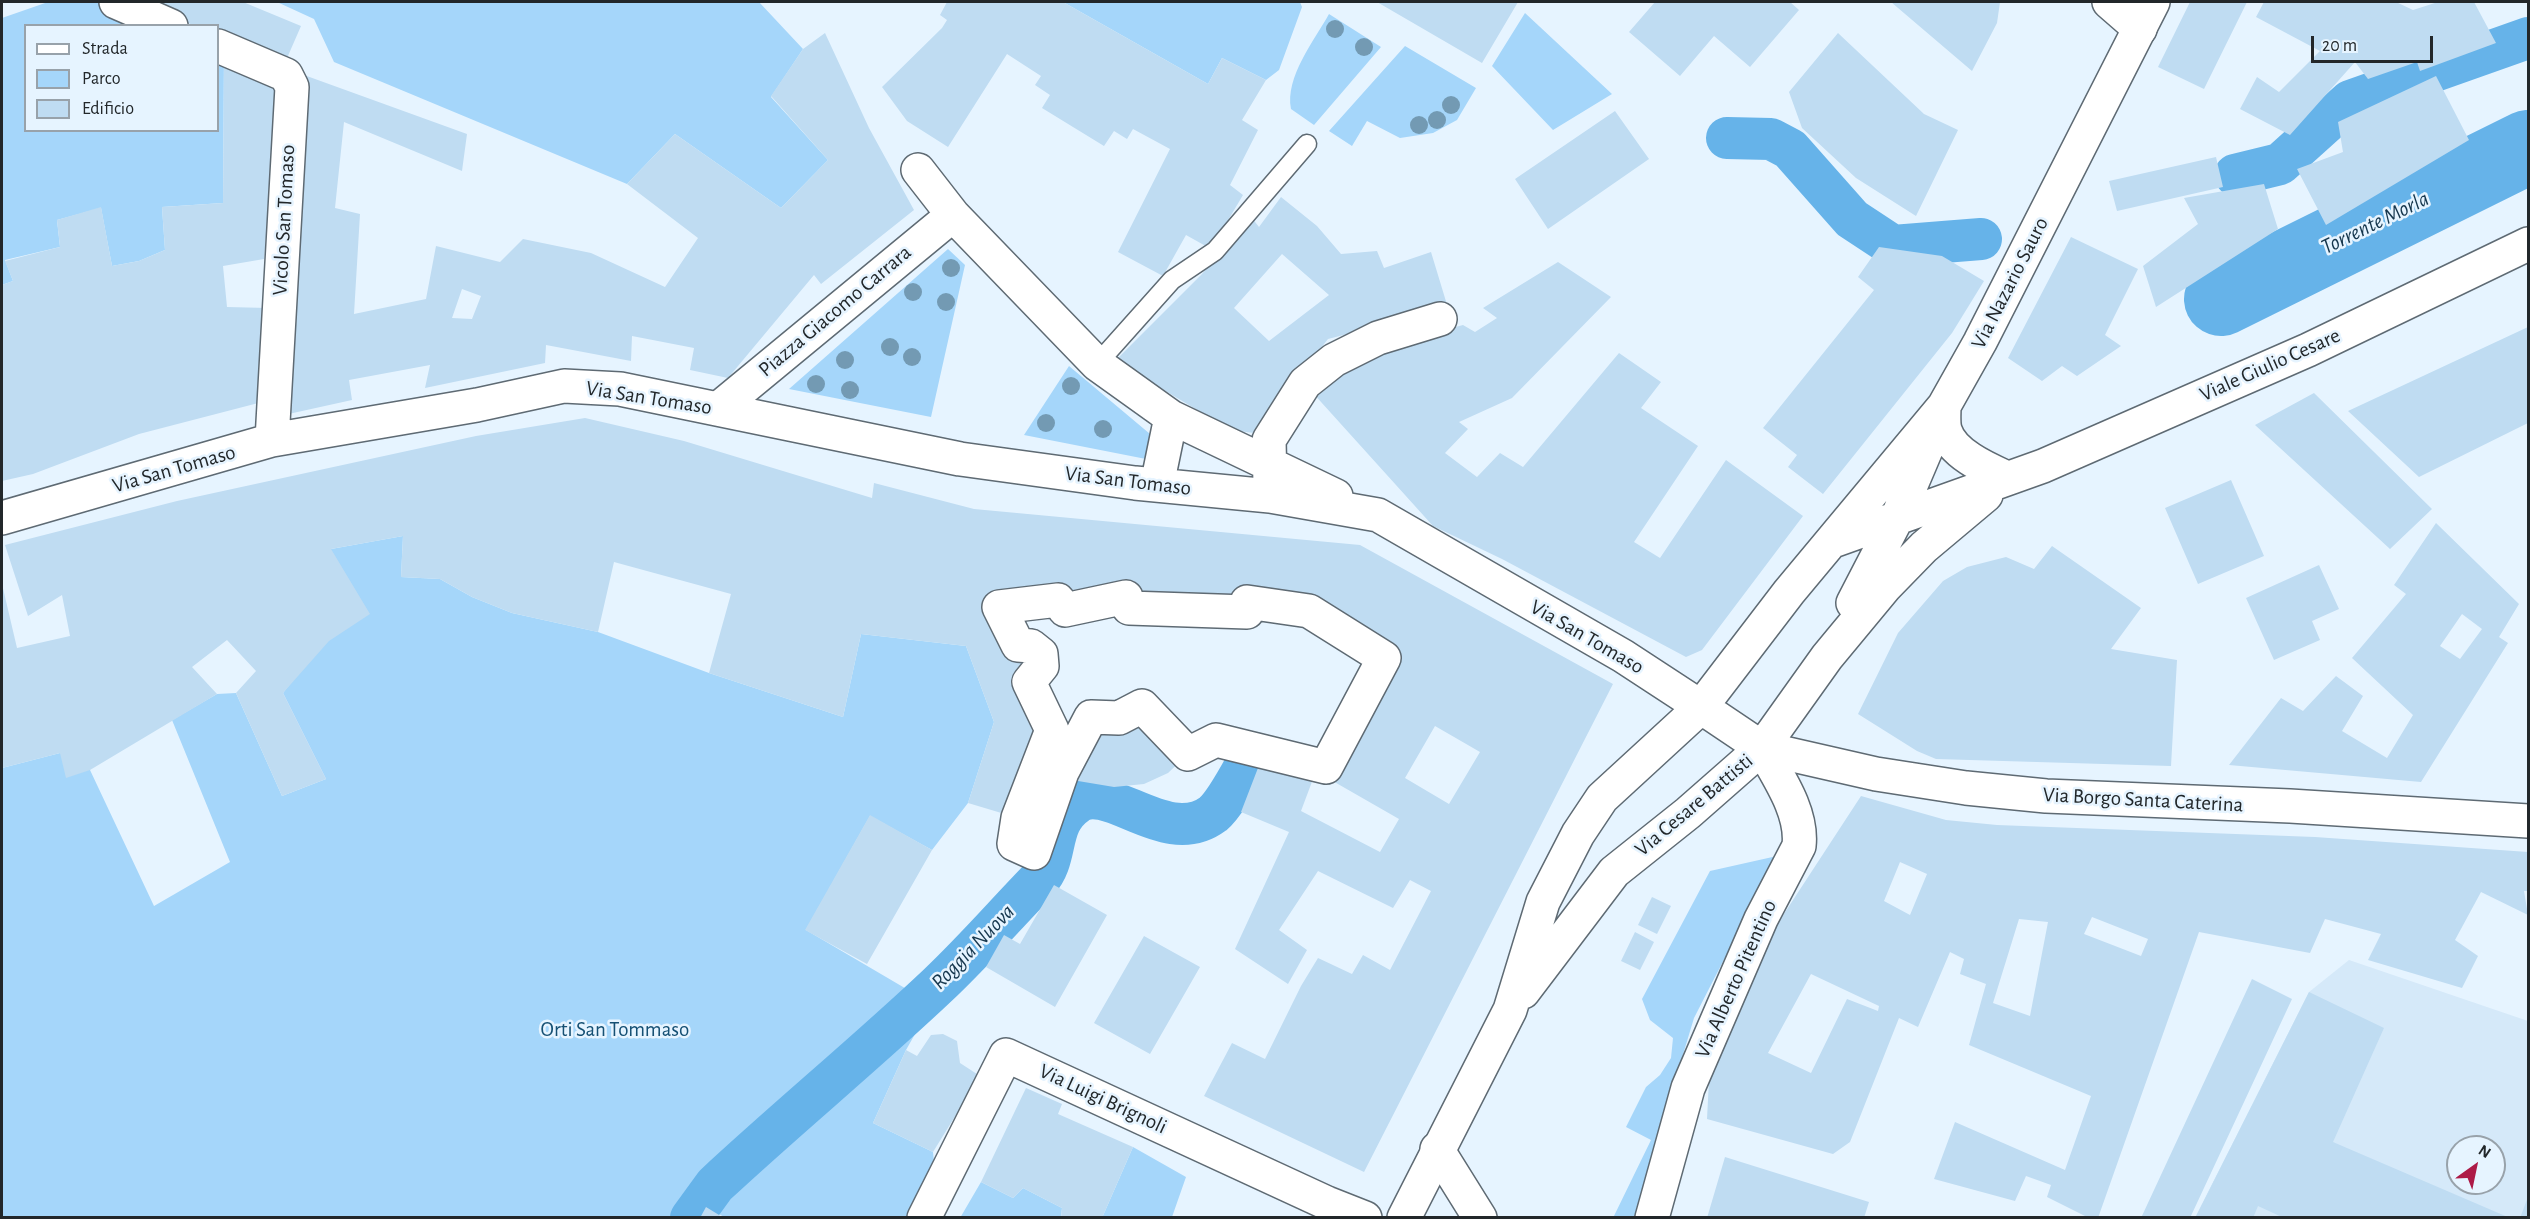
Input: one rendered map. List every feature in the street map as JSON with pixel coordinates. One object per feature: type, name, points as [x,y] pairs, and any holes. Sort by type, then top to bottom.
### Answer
[{"type":"street","points":[[116,2],[166,24]]},
{"type":"street","points":[[2109,2],[2146,15]]},
{"type":"street","name":"Via Nazario Sauro","points":[[1701,707],[1789,592],[1944,406],[2146,15]]},
{"type":"street","name":"Vicolo San Tomaso","points":[[219,46],[286,75],[292,87],[272,441]]},
{"type":"street","points":[[918,170],[953,215],[1097,364],[1171,417],[1270,480]]},
{"type":"street","name":"Piazza Giacomo Carrara","points":[[718,409],[927,234],[953,215]]},
{"type":"street","name":"Viale Giulio Cesare","points":[[1832,542],[2043,466],[2308,350],[2529,244]]},
{"type":"street","points":[[1270,480],[1269,440],[1305,382],[1334,360],[1378,338],[1440,319]]},
{"type":"street","name":"Via San Tomaso","points":[[2,518],[272,441],[477,405],[564,386],[620,389],[960,459],[1157,485],[1270,480],[1378,515],[1623,656],[1701,707]]},
{"type":"street","points":[[1762,748],[1827,657],[1885,587],[1924,547],[2007,478],[1973,460],[1950,439],[1945,430],[1944,406]]},
{"type":"street","points":[[1827,657],[1897,518],[1944,406]]},
{"type":"street","points":[[1157,485],[1171,417]]},
{"type":"street","points":[[1126,597],[1129,608],[1247,612],[1247,602],[1309,611],[1384,658],[1326,767],[1216,740],[1188,754],[1142,706],[1119,718],[1091,717],[1062,772],[1034,853],[1014,844],[1018,818],[1052,730],[1029,682],[1042,666],[1041,654],[1031,646],[1018,645],[999,607],[1058,600],[1065,610],[1126,597]]},
{"type":"street","name":"Via Cesare Battisti","points":[[1404,1218],[1437,1149],[1510,1010],[1614,872],[1688,813],[1762,748],[1701,707],[1602,798],[1578,834],[1543,902],[1510,1010]]},
{"type":"street","name":"Via Borgo Santa Caterina","points":[[1762,748],[1876,774],[1966,788],[2035,795],[2290,806],[2529,821]]},
{"type":"street","name":"Via Alberto Pitentino","points":[[1652,1218],[1688,1088],[1761,919],[1799,846],[1800,836],[1794,813],[1762,748]]},
{"type":"street","name":"Via Luigi Brignoli","points":[[924,1218],[1006,1055],[1327,1203],[1365,1218]]},
{"type":"street","points":[[1437,1149],[1480,1218]]},
{"type":"lane","points":[[1097,364],[1172,280],[1215,251],[1307,144]]},
{"type":"shaded area","points":[[2349,960],[2528,1021],[2528,1217],[2195,1218],[2309,992]]},
{"type":"green space","points":[[48,2],[106,2],[155,24],[24,24],[24,132],[219,132],[219,52],[224,54],[223,203],[162,207],[165,250],[139,261],[112,266],[101,208],[57,220],[60,247],[5,260],[13,281],[2,285],[2,18]]},
{"type":"green space","points":[[277,2],[759,2],[803,49],[771,97],[828,160],[781,208],[675,134],[627,184],[334,62],[314,19]]},
{"type":"green space","points":[[1063,2],[1300,2],[1302,7],[1279,70],[1266,80],[1222,58],[1208,84]]},
{"type":"green space","points":[[1525,13],[1612,94],[1553,130],[1492,66]]},
{"type":"green space","points":[[1329,14],[1381,47],[1314,125],[1291,109],[1290,97],[1296,72]]},
{"type":"green space","points":[[1405,46],[1476,88],[1457,120],[1433,133],[1400,138],[1367,121],[1352,146],[1329,131]]},
{"type":"green space","points":[[948,249],[965,265],[931,417],[789,389]]},
{"type":"green space","points":[[1069,366],[1156,439],[1146,459],[1024,435]]},
{"type":"green space","name":"Orti San Tommaso","points":[[403,536],[401,577],[440,579],[472,597],[512,613],[598,632],[709,673],[843,717],[861,634],[966,646],[994,722],[968,803],[932,850],[870,816],[806,930],[932,1004],[906,1050],[873,1123],[933,1152],[937,1195],[927,1217],[724,1217],[707,1207],[700,1218],[2,1218],[2,768],[60,753],[90,770],[154,906],[230,862],[172,720],[217,694],[236,693],[282,796],[326,779],[283,693],[296,676],[331,549]]},
{"type":"green space","points":[[1777,856],[1694,1018],[1634,1217],[1613,1218],[1651,1140],[1626,1127],[1646,1087],[1660,1075],[1671,1058],[1673,1038],[1650,1020],[1642,999],[1710,871]]},
{"type":"green space","points":[[1133,1147],[1186,1177],[1172,1217],[1102,1218]]},
{"type":"green space","points":[[981,1182],[1013,1198],[1023,1188],[1062,1208],[1061,1217],[960,1218]]},
{"type":"building","points":[[141,2],[243,2],[301,26],[284,65],[219,36],[219,24],[190,24]]},
{"type":"building","points":[[947,2],[1063,2],[1208,84],[1222,58],[1266,80],[1242,120],[1258,130],[1230,185],[1243,195],[1211,249],[1186,235],[1163,276],[1118,252],[1170,149],[1133,129],[1127,139],[1114,131],[1104,146],[1042,108],[1050,95],[1035,85],[1041,76],[1007,54],[948,147],[907,121],[882,87],[942,28],[947,20],[940,15]]},
{"type":"building","points":[[1377,2],[1518,2],[1482,63]]},
{"type":"building","points":[[1655,2],[1790,2],[1799,10],[1750,67],[1714,36],[1680,76],[1629,32]]},
{"type":"building","points":[[1891,2],[2000,2],[1997,23],[1972,71]]},
{"type":"building","points":[[2190,2],[2247,2],[2204,89],[2158,67]]},
{"type":"building","points":[[2264,2],[2396,2],[2413,10],[2438,2],[2474,2],[2496,43],[2420,71],[2417,62],[2368,79],[2355,62],[2290,135],[2240,109],[2257,77],[2279,92],[2320,51],[2256,17]]},
{"type":"building","points":[[825,33],[869,128],[914,210],[821,284],[814,275],[728,378],[690,370],[694,348],[632,336],[631,361],[546,345],[545,363],[425,388],[430,365],[349,380],[352,400],[284,415],[304,75],[467,134],[462,171],[344,122],[335,208],[360,214],[354,314],[426,299],[436,246],[500,262],[523,239],[591,253],[665,287],[698,238],[627,184],[675,134],[781,208],[828,160],[771,96],[803,49]],"holes":[[[462,289],[481,296],[472,319],[452,318]]]},
{"type":"building","points":[[1838,33],[1924,114],[1958,130],[1916,216],[1856,178],[1802,128],[1789,92]]},
{"type":"building","points":[[224,54],[280,80],[264,259],[223,266],[227,307],[268,308],[266,401],[139,434],[33,474],[2,481],[2,285],[13,281],[5,261],[60,247],[57,220],[101,207],[112,266],[139,261],[165,250],[162,207],[223,203]]},
{"type":"building","points":[[2436,76],[2469,140],[2326,225],[2297,169],[2343,152],[2338,122]]},
{"type":"building","points":[[1615,111],[1649,159],[1548,229],[1515,179]]},
{"type":"building","points":[[2216,157],[2223,187],[2117,211],[2109,181]]},
{"type":"building","points":[[2264,184],[2278,229],[2156,307],[2143,266],[2198,224],[2184,198]]},
{"type":"building","points":[[1281,197],[1317,226],[1341,254],[1377,251],[1384,268],[1431,252],[1448,308],[1328,339],[1254,433],[1231,430],[1115,361],[1201,275],[1252,218],[1259,227]],"holes":[[[1282,254],[1329,295],[1269,341],[1234,308]]]},
{"type":"building","points":[[2071,237],[2138,269],[2105,335],[2121,346],[2077,376],[2062,366],[2042,381],[2008,358]]},
{"type":"building","points":[[1879,247],[1942,256],[1984,281],[1952,333],[1823,494],[1788,467],[1797,455],[1763,428],[1874,290],[1858,277]]},
{"type":"building","points":[[1558,262],[1611,297],[1512,398],[1459,422],[1468,429],[1445,453],[1477,477],[1500,453],[1523,467],[1619,353],[1661,382],[1641,408],[1698,446],[1634,542],[1660,558],[1726,460],[1803,516],[1702,650],[1686,657],[1502,559],[1433,526],[1312,392],[1381,347],[1463,325],[1475,332],[1497,318],[1483,308]]},
{"type":"building","points":[[2528,327],[2528,423],[2419,477],[2348,411]]},
{"type":"building","points":[[2314,393],[2432,509],[2390,549],[2255,425]]},
{"type":"building","points":[[585,418],[684,441],[872,498],[874,483],[974,509],[1360,545],[1613,684],[1364,1172],[1204,1096],[1232,1043],[1265,1059],[1301,986],[1318,958],[1352,974],[1363,955],[1390,970],[1431,891],[1410,880],[1393,908],[1318,871],[1279,930],[1307,950],[1288,984],[1235,949],[1289,832],[1241,812],[1263,755],[1316,771],[1301,811],[1380,852],[1399,819],[1324,776],[1384,658],[1309,611],[999,607],[1018,645],[1052,730],[1018,818],[968,803],[994,722],[966,646],[861,634],[843,717],[709,673],[731,594],[614,562],[598,632],[512,613],[472,597],[440,579],[401,577],[403,536],[331,549],[370,614],[329,641],[283,693],[326,779],[282,796],[236,693],[256,671],[227,640],[192,667],[217,694],[90,770],[66,778],[60,753],[2,768],[2,584],[17,648],[70,636],[62,595],[28,616],[5,545],[177,501],[476,436]],"holes":[[[1435,726],[1480,752],[1449,804],[1405,778]]]},
{"type":"building","points":[[2231,480],[2264,556],[2198,584],[2165,508]]},
{"type":"building","points":[[2436,523],[2519,604],[2499,637],[2508,643],[2421,782],[2229,765],[2281,698],[2303,711],[2336,676],[2363,696],[2342,731],[2387,758],[2413,715],[2352,658],[2406,594],[2394,585]],"holes":[[[2462,614],[2482,629],[2460,659],[2440,646]]]},
{"type":"building","points":[[2052,546],[2141,608],[2111,649],[2177,660],[2171,766],[1936,759],[1917,751],[1858,714],[1898,633],[1943,581],[1967,567],[2006,557],[2034,569]]},
{"type":"building","points":[[2319,565],[2339,609],[2312,621],[2320,640],[2274,660],[2246,598]]},
{"type":"building","points":[[1142,706],[1188,754],[1168,773],[1144,784],[1114,787],[1078,781],[1062,772],[1091,717]]},
{"type":"building","points":[[1861,796],[1946,820],[1997,825],[2315,837],[2528,852],[2528,891],[2524,891],[2528,915],[2481,892],[2455,940],[2478,956],[2462,988],[2368,960],[2381,934],[2325,919],[2310,953],[2199,932],[2098,1218],[2089,1218],[2047,1197],[2051,1185],[2026,1176],[2015,1201],[1934,1179],[1955,1122],[2065,1170],[2091,1096],[1969,1045],[1986,984],[1960,974],[1964,959],[1950,952],[1918,1027],[1899,1018],[1850,1142],[1833,1154],[1707,1119],[1709,1080],[1778,923]],"holes":[[[1900,862],[1927,874],[1910,915],[1884,901]],[[2092,917],[2148,939],[2141,956],[2084,934]],[[2019,919],[2048,922],[2030,1016],[1993,1003]],[[1811,974],[1879,1006],[1878,1011],[1847,999],[1811,1073],[1768,1053]]]},
{"type":"building","points":[[870,815],[932,850],[867,964],[805,930]]},
{"type":"building","points":[[1054,885],[1107,915],[1055,1007],[986,967],[1004,935],[1020,944]]},
{"type":"building","points":[[1652,897],[1671,906],[1657,934],[1638,925]]},
{"type":"building","points":[[1635,932],[1654,942],[1640,970],[1621,961]]},
{"type":"building","points":[[1144,936],[1200,967],[1150,1054],[1094,1023]]},
{"type":"building","points":[[2252,979],[2292,999],[2190,1218],[2141,1218]]},
{"type":"building","points":[[2309,992],[2384,1028],[2333,1142],[2446,1191],[2446,1195],[2456,1195],[2510,1218],[2284,1218],[2258,1206],[2253,1218],[2195,1218]]},
{"type":"building","points":[[943,1034],[957,1041],[960,1063],[980,1076],[933,1152],[873,1123],[906,1050],[917,1056],[931,1035]]},
{"type":"building","points":[[1026,1088],[1062,1104],[1058,1114],[1133,1147],[1102,1218],[1061,1218],[1062,1208],[1023,1188],[1013,1198],[981,1182]]},
{"type":"building","points":[[1725,1157],[1869,1202],[1864,1218],[1707,1218]]},
{"type":"building","points":[[2528,1197],[2528,1218],[2520,1218]]},
{"type":"building","points":[[706,1207],[724,1218],[700,1218]]},
{"type":"waterway","name":"Roggia Nuova","points":[[2235,175],[2280,164],[2350,101],[2528,38]]},
{"type":"waterway","name":"Roggia Nuova","points":[[1727,138],[1771,139],[1790,149],[1852,219],[1893,246],[1981,239]]},
{"type":"waterway","name":"Torrente Morla","points":[[2221,299],[2528,147]]},
{"type":"waterway","name":"Roggia Nuova","points":[[691,1218],[715,1185],[938,985],[1038,881],[1045,872],[1057,831],[1067,811],[1077,803],[1090,798],[1105,800],[1158,820],[1176,824],[1195,823],[1218,809],[1248,761]]}]
